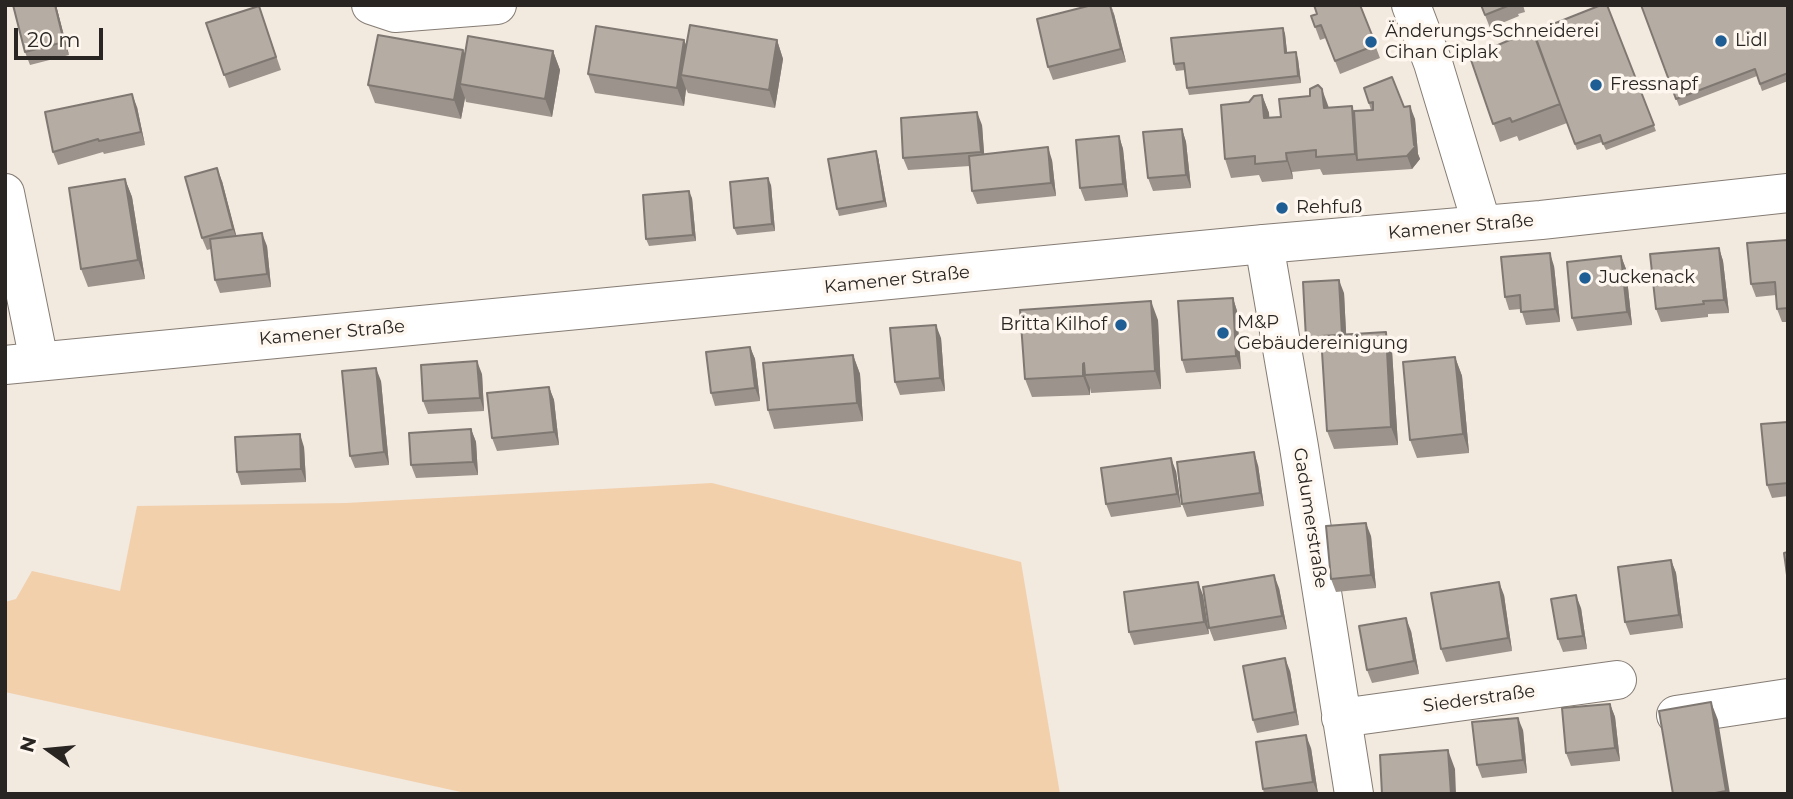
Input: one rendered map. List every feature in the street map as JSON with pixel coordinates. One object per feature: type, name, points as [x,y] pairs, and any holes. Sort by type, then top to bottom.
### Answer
[{"type":"main road","points":[[371,5],[394,13],[496,5]]},
{"type":"main road","points":[[1411,5],[1433,63],[1482,225]]},
{"type":"main road","points":[[5,193],[22,363]]},
{"type":"main road","name":"Kamener Straße","points":[[22,363],[1541,220],[1788,193]]},
{"type":"main road","name":"Gadumerstraße","points":[[1264,244],[1354,794]]},
{"type":"main road","name":"Siederstraße","points":[[1341,719],[1617,680]]},
{"type":"main road","points":[[1676,715],[1788,698]]},
{"type":"shaded area","points":[[712,483],[1021,562],[1060,794],[470,794],[5,692],[5,602],[16,599],[32,571],[120,591],[137,506],[346,503]]},
{"type":"building","points":[[13,5],[55,5],[64,42],[25,52]]},
{"type":"building","points":[[1092,5],[1110,5],[1121,49],[1048,67],[1037,19]]},
{"type":"building","points":[[1314,5],[1360,5],[1376,45],[1335,61],[1321,25],[1315,27],[1311,16],[1317,14]]},
{"type":"building","points":[[1481,5],[1510,5],[1485,15]]},
{"type":"building","name":"Fressnapf","points":[[1607,5],[1654,125],[1603,144],[1600,135],[1575,144],[1533,32]]},
{"type":"building","name":"Lidl","points":[[1641,5],[1788,5],[1788,73],[1760,84],[1755,69],[1676,99]]},
{"type":"building","points":[[259,6],[276,57],[224,75],[206,23]]},
{"type":"building","points":[[690,25],[777,40],[769,90],[681,75]]},
{"type":"building","points":[[596,26],[684,40],[677,88],[588,74]]},
{"type":"building","points":[[1283,28],[1285,53],[1296,52],[1298,76],[1187,88],[1184,63],[1174,64],[1171,38]]},
{"type":"building","points":[[1533,30],[1560,104],[1512,122],[1510,118],[1493,124],[1470,57]]},
{"type":"building","points":[[378,35],[463,50],[454,100],[368,85]]},
{"type":"building","points":[[468,36],[553,51],[545,99],[460,84]]},
{"type":"building","points":[[1392,77],[1404,107],[1410,106],[1416,146],[1407,156],[1357,160],[1354,111],[1373,110],[1373,102],[1369,103],[1364,88]]},
{"type":"building","points":[[1318,85],[1322,89],[1324,108],[1352,106],[1355,154],[1316,157],[1316,150],[1286,153],[1287,161],[1255,164],[1255,156],[1225,159],[1221,105],[1249,102],[1254,96],[1262,95],[1264,118],[1281,117],[1279,99],[1310,96],[1310,89]]},
{"type":"building","points":[[132,94],[141,132],[99,141],[98,139],[53,152],[45,112]]},
{"type":"building","points":[[977,112],[981,152],[903,158],[901,118]]},
{"type":"building","points":[[1182,129],[1186,175],[1148,178],[1143,132]]},
{"type":"building","points":[[1119,136],[1123,184],[1080,188],[1076,140]]},
{"type":"building","points":[[1048,147],[1051,183],[972,191],[969,156]]},
{"type":"building","points":[[876,151],[884,201],[837,209],[828,159]]},
{"type":"building","points":[[217,168],[233,229],[202,238],[185,177]]},
{"type":"building","points":[[768,178],[772,224],[734,228],[730,182]]},
{"type":"building","points":[[125,179],[138,260],[81,269],[69,188]]},
{"type":"building","points":[[689,191],[693,235],[646,239],[643,195]]},
{"type":"building","points":[[262,233],[267,274],[215,280],[210,239]]},
{"type":"building","points":[[1787,240],[1788,308],[1777,309],[1775,282],[1751,284],[1747,243]]},
{"type":"building","points":[[1719,248],[1724,300],[1656,309],[1650,254]]},
{"type":"building","points":[[1550,253],[1555,309],[1521,312],[1520,295],[1505,297],[1501,257]]},
{"type":"building","points":[[1621,256],[1627,312],[1572,318],[1567,262]]},
{"type":"building","points":[[1339,280],[1342,335],[1306,339],[1303,282]]},
{"type":"building","points":[[1233,298],[1236,356],[1182,360],[1178,301]]},
{"type":"building","points":[[1151,301],[1155,371],[1085,375],[1084,363],[1083,376],[1025,379],[1020,310]]},
{"type":"building","points":[[936,325],[940,378],[895,382],[890,328]]},
{"type":"building","points":[[1386,332],[1391,427],[1327,431],[1321,336]]},
{"type":"building","points":[[750,347],[755,388],[711,393],[706,352]]},
{"type":"building","points":[[853,355],[857,403],[768,410],[763,363]]},
{"type":"building","points":[[1455,357],[1463,434],[1410,440],[1403,362]]},
{"type":"building","points":[[477,361],[480,398],[423,401],[421,365]]},
{"type":"building","points":[[376,368],[384,452],[350,456],[342,371]]},
{"type":"building","points":[[549,387],[554,432],[492,438],[487,393]]},
{"type":"building","points":[[1788,422],[1788,483],[1767,485],[1761,424]]},
{"type":"building","points":[[471,429],[473,462],[411,465],[409,433]]},
{"type":"building","points":[[300,434],[301,469],[237,472],[235,437]]},
{"type":"building","points":[[1254,452],[1260,493],[1182,504],[1177,462]]},
{"type":"building","points":[[1171,458],[1177,494],[1106,504],[1101,468]]},
{"type":"building","points":[[1366,523],[1371,575],[1331,579],[1326,526]]},
{"type":"building","points":[[1788,552],[1788,582],[1784,553]]},
{"type":"building","points":[[1671,560],[1679,615],[1625,622],[1618,567]]},
{"type":"building","points":[[1274,575],[1282,616],[1209,628],[1203,587]]},
{"type":"building","points":[[1198,582],[1204,622],[1129,632],[1124,592]]},
{"type":"building","points":[[1499,582],[1508,638],[1441,649],[1431,593]]},
{"type":"building","points":[[1576,595],[1583,636],[1558,639],[1551,599]]},
{"type":"building","points":[[1406,618],[1414,661],[1367,670],[1359,626]]},
{"type":"building","points":[[1285,658],[1295,712],[1253,720],[1243,666]]},
{"type":"building","points":[[1711,702],[1726,791],[1673,794],[1659,711]]},
{"type":"building","points":[[1610,704],[1615,748],[1566,753],[1562,708]]},
{"type":"building","points":[[1518,718],[1523,760],[1477,765],[1472,722]]},
{"type":"building","points":[[1306,735],[1313,782],[1263,789],[1256,742]]},
{"type":"building","points":[[1448,750],[1451,794],[1382,794],[1380,755]]},
{"type":"place","name":"Lidl","points":[[1721,41]]},
{"type":"place","name":"Änderungs-Schneiderei Cihan Ciplak","points":[[1371,42]]},
{"type":"place","name":"Fressnapf","points":[[1596,85]]},
{"type":"place","name":"Rehfuß","points":[[1282,208]]},
{"type":"place","name":"Juckenack","points":[[1585,278]]},
{"type":"place","name":"Britta Kilhof","points":[[1121,325]]},
{"type":"place","name":"M&P Gebäudereinigung","points":[[1223,333]]}]
